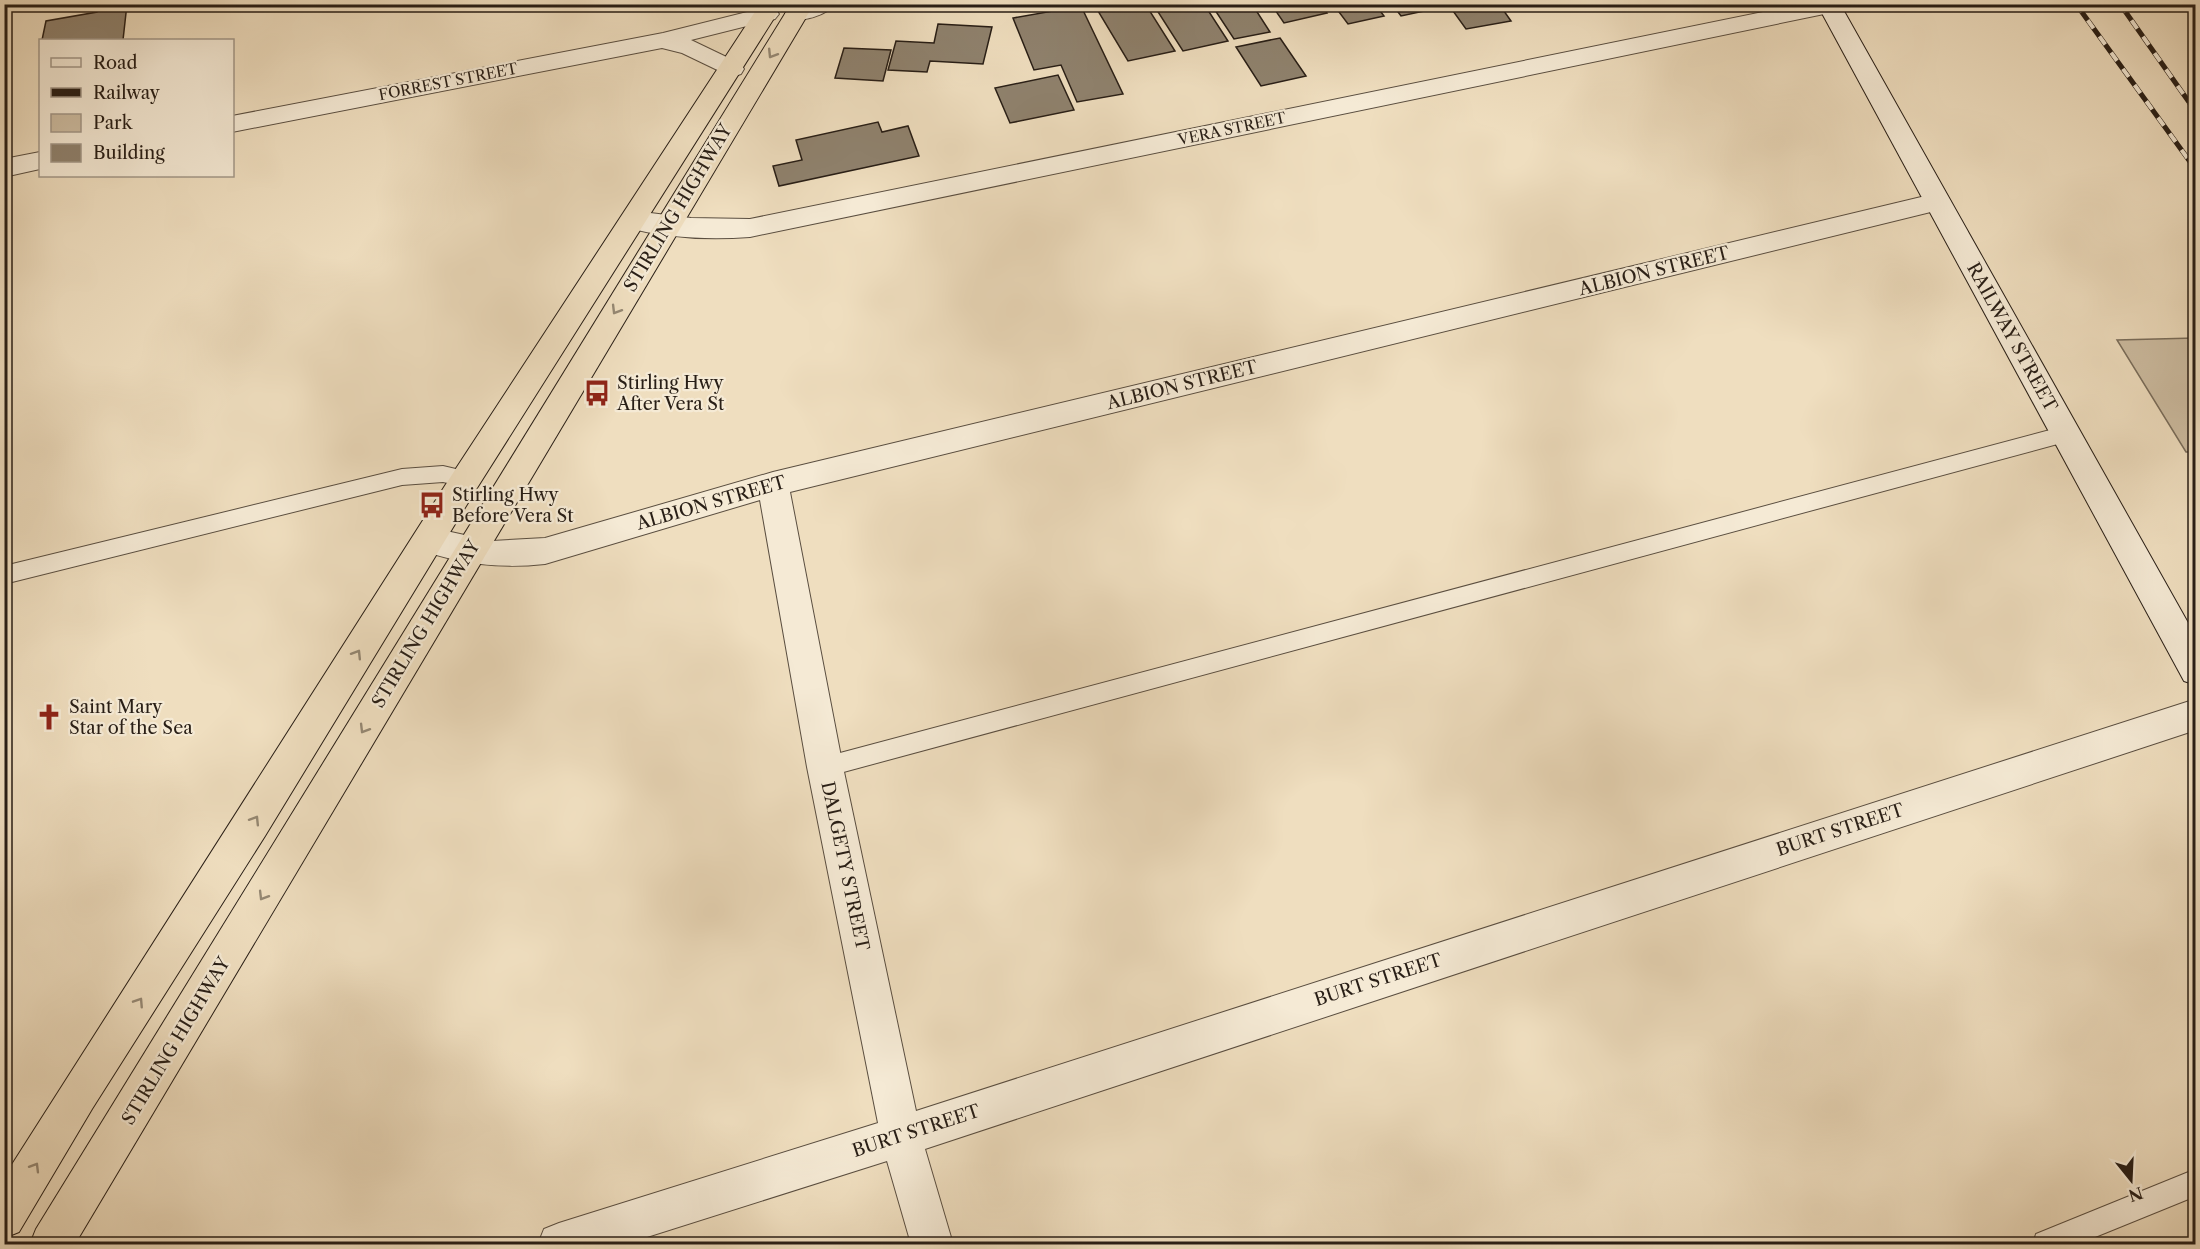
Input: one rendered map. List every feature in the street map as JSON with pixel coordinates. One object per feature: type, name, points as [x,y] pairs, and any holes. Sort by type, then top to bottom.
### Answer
[{"type":"highway","name":"STIRLING HIGHWAY","points":[[51,1245],[667,226],[793,8]]},
{"type":"highway","name":"STIRLING HIGHWAY","points":[[4,1217],[78,1095],[259,814],[465,479],[732,69],[793,8]]},
{"type":"street","name":"RAILWAY STREET","points":[[1828,5],[2196,670]]},
{"type":"street","name":"VERA STREET","points":[[634,220],[718,231],[750,228],[1828,5]]},
{"type":"street","name":"FORREST STREET","points":[[234,124],[663,40],[793,8]]},
{"type":"street","name":"FORREST STREET","points":[[663,40],[690,48],[732,69]]},
{"type":"street","points":[[4,168],[39,161]]},
{"type":"street","name":"ALBION STREET","points":[[428,540],[492,554],[545,551],[773,484],[1938,202]]},
{"type":"street","name":"DALGETY STREET","points":[[773,484],[825,767],[901,1136],[932,1245]]},
{"type":"street","name":"BURT STREET","points":[[559,1245],[901,1136],[2196,714]]},
{"type":"lane","points":[[825,767],[2065,434]]},
{"type":"lane","points":[[4,575],[402,477],[443,474],[465,479]]},
{"type":"lane","points":[[2046,1245],[2196,1182]]},
{"type":"green space","points":[[2195,338],[2195,452],[2186,452],[2117,340]]},
{"type":"building","points":[[98,4],[127,4],[123,39],[42,39],[46,21],[97,12]]},
{"type":"building","points":[[1123,4],[1126,9],[1146,5],[1175,51],[1128,61],[1095,6]]},
{"type":"building","points":[[1153,4],[1204,4],[1228,41],[1183,51]]},
{"type":"building","points":[[1211,4],[1252,4],[1270,32],[1234,39]]},
{"type":"building","points":[[1271,4],[1320,4],[1327,13],[1284,23]]},
{"type":"building","points":[[1333,4],[1375,4],[1384,16],[1348,24]]},
{"type":"building","points":[[1392,4],[1441,4],[1443,7],[1401,16]]},
{"type":"building","points":[[1448,4],[1499,4],[1511,21],[1466,29]]},
{"type":"building","points":[[1081,6],[1123,94],[1077,102],[1061,65],[1034,70],[1013,18]]},
{"type":"building","points":[[938,24],[992,27],[983,64],[930,61],[927,72],[888,70],[896,41],[934,43]]},
{"type":"building","points":[[1280,38],[1306,76],[1261,86],[1236,47]]},
{"type":"building","points":[[844,48],[891,50],[883,81],[835,78]]},
{"type":"building","points":[[1058,75],[1074,110],[1010,123],[995,88]]},
{"type":"building","points":[[878,122],[882,132],[908,126],[919,156],[779,186],[773,166],[802,160],[796,140]]},
{"type":"railway","points":[[2076,4],[2196,170]]},
{"type":"railway","points":[[2120,4],[2196,112]]},
{"type":"place","name":"Stirling Hwy After Vera St","points":[[597,393]]},
{"type":"place","name":"Stirling Hwy Before Vera St","points":[[432,505]]},
{"type":"place","name":"Saint Mary Star of the Sea","points":[[49,717]]}]
